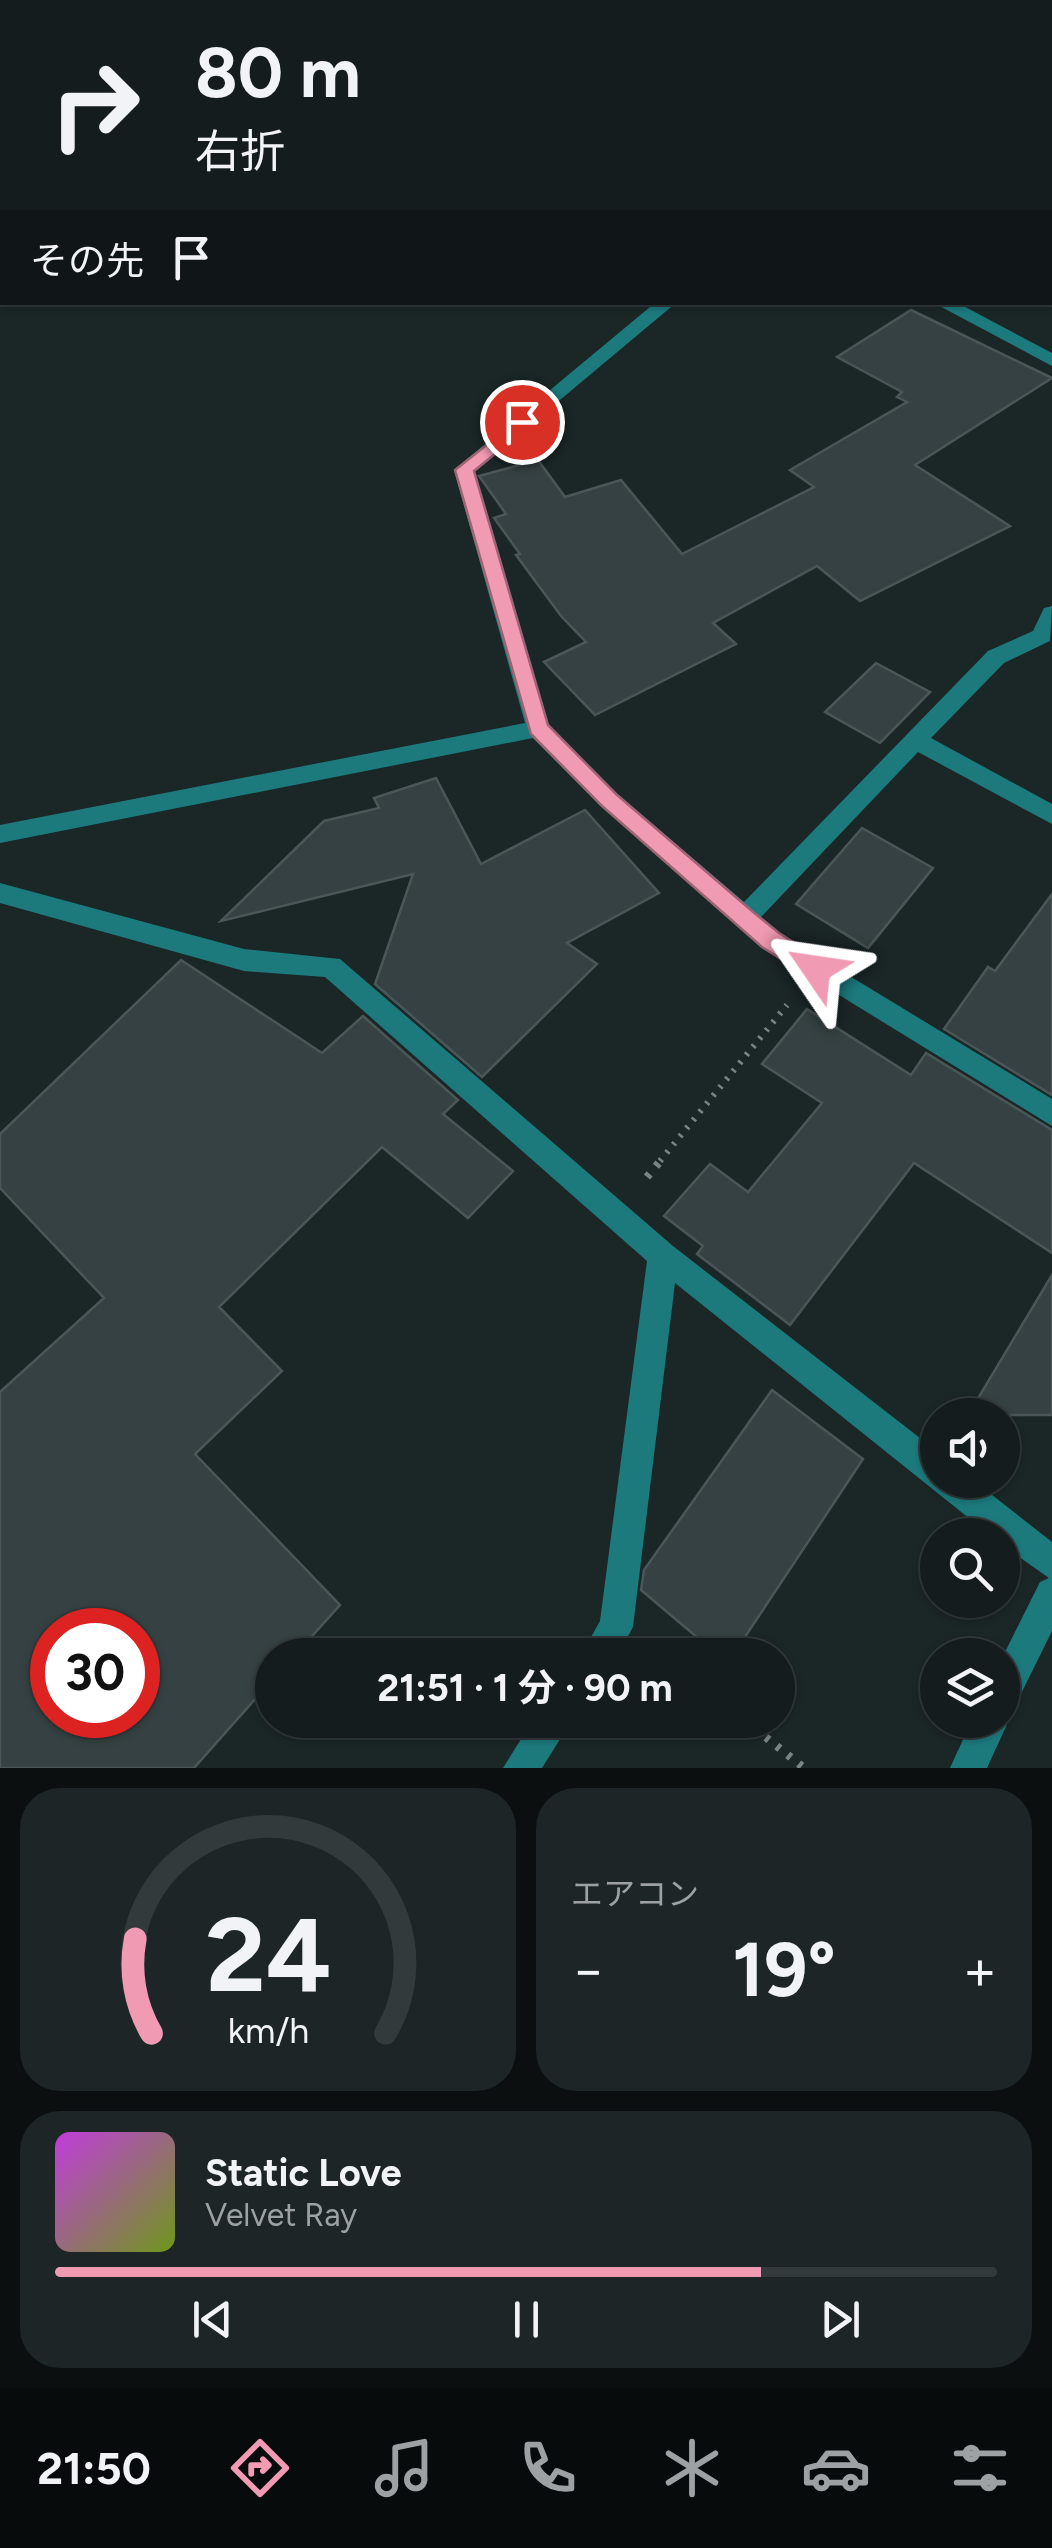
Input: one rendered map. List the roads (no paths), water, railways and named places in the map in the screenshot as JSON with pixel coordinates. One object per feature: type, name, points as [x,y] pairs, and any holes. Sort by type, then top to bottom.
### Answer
[{"type":"street","points":[[664,305],[464,470],[538,728],[608,800],[770,940],[1052,1114]]},
{"type":"street","points":[[946,305],[1052,360]]},
{"type":"street","points":[[744,918],[996,657],[1042,636],[1052,613]]},
{"type":"street","points":[[0,834],[538,728]]},
{"type":"street","points":[[915,740],[1052,816]]},
{"type":"street","points":[[0,892],[244,960],[330,967],[663,1256],[920,1459]]},
{"type":"street","points":[[609,1638],[616,1628],[663,1256]]},
{"type":"street","points":[[969,1498],[1052,1563]]},
{"type":"street","points":[[1020,1659],[1052,1594]]},
{"type":"street","points":[[521,1768],[542,1738]]},
{"type":"street","points":[[968,1768],[982,1738]]}]
